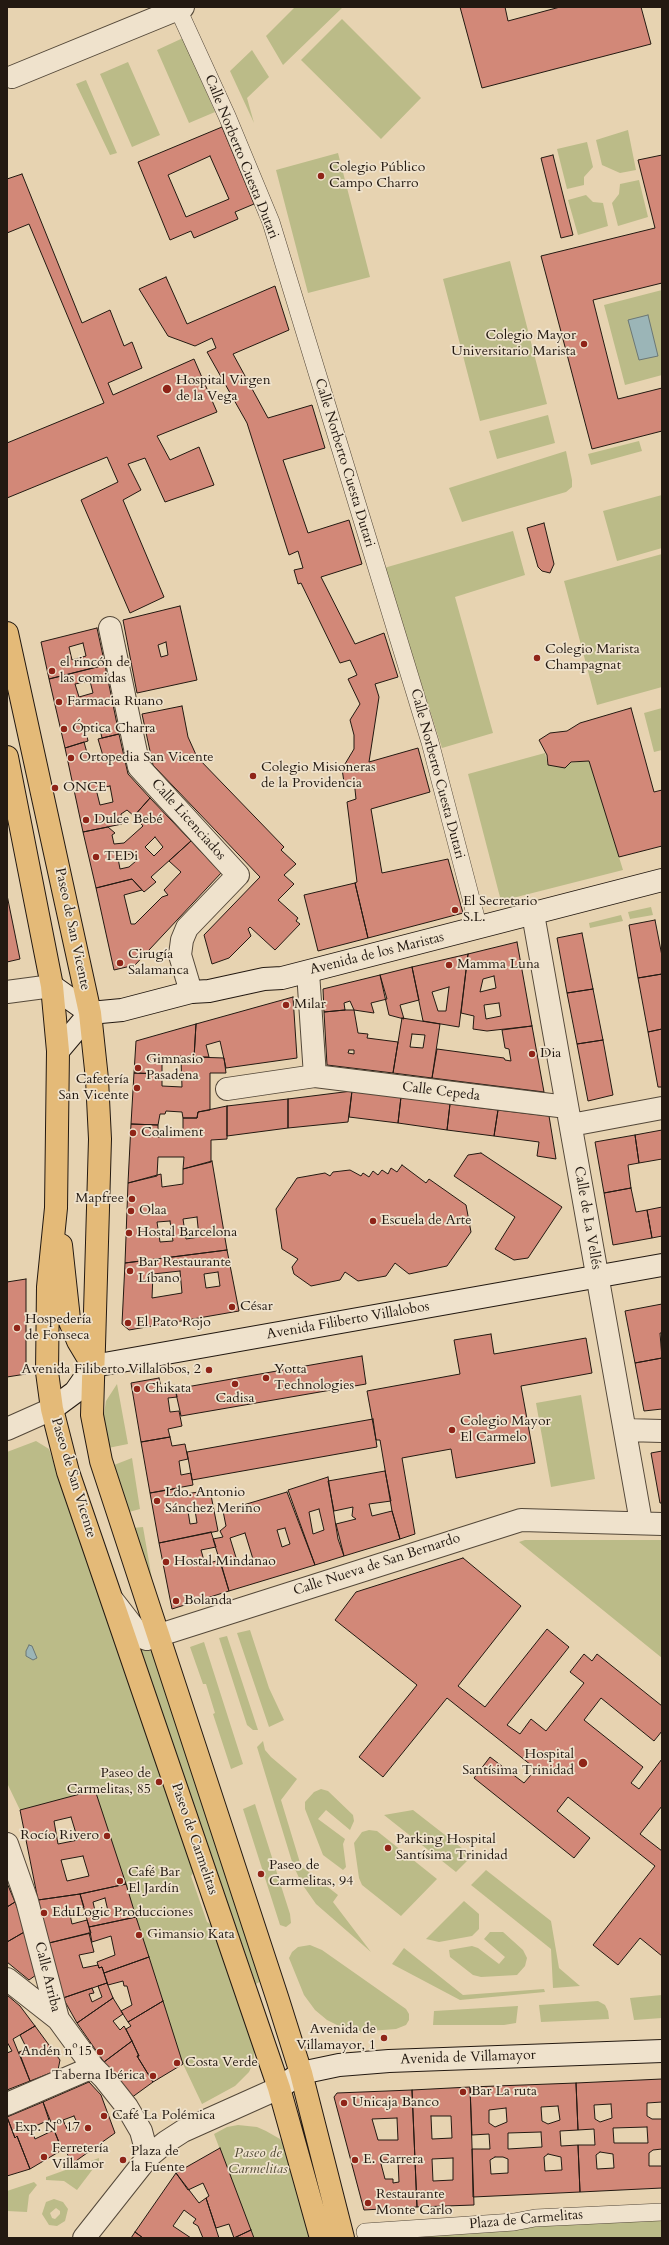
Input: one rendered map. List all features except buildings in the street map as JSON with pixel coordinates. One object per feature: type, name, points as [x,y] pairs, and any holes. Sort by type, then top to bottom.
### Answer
[{"type":"highway","name":"Paseo de San Vicente","points":[[7,633],[82,1014],[100,1126],[92,1415],[101,1461],[157,1637]]},
{"type":"highway","name":"Paseo de San Vicente","points":[[7,757],[52,986],[58,1051],[56,1208],[48,1286],[47,1372],[52,1409],[68,1472],[114,1601]]},
{"type":"highway","name":"Paseo de San Vicente","points":[[56,1208],[69,1319],[78,1341],[93,1366]]},
{"type":"highway","name":"Paseo de Carmelitas","points":[[114,1601],[278,2088],[321,2238]]},
{"type":"highway","name":"Paseo de Carmelitas","points":[[157,1637],[301,2073],[343,2238]]},
{"type":"street","points":[[10,78],[180,8]]},
{"type":"street","name":"Calle Norberto Cuesta Dutari","points":[[180,8],[227,116],[270,222],[430,742],[479,929]]},
{"type":"street","name":"Calle Licenciados","points":[[110,628],[139,767],[238,875],[187,928],[182,940],[180,955],[191,992]]},
{"type":"street","name":"Avenida de los Maristas","points":[[82,1014],[122,1010],[191,992],[209,991],[264,979],[282,978],[308,972],[479,929],[662,880]]},
{"type":"street","name":"Calle de La Vellés","points":[[533,914],[641,1522]]},
{"type":"street","points":[[308,972],[315,1076]]},
{"type":"street","points":[[7,992],[52,986],[82,1014],[58,1051]]},
{"type":"street","name":"Calle Cepeda","points":[[227,1089],[315,1076],[569,1116],[662,1108]]},
{"type":"street","name":"Avenida Filiberto Villalobos","points":[[93,1366],[662,1265]]},
{"type":"street","points":[[7,1429],[52,1409],[75,1392],[93,1366]]},
{"type":"street","points":[[624,1430],[662,1431]]},
{"type":"street","name":"Calle Nueva de San Bernardo","points":[[114,1601],[141,1637],[147,1639],[521,1520],[641,1522],[662,1524]]},
{"type":"street","name":"Calle Arriba","points":[[7,1844],[27,1901],[58,2019],[92,2067],[104,2078],[127,2107],[141,2131],[148,2157]]},
{"type":"street","points":[[7,1979],[58,2019]]},
{"type":"street","points":[[28,1995],[38,1993],[48,1982]]},
{"type":"street","name":"Avenida de Villamayor","points":[[278,2088],[301,2073],[339,2065],[383,2061],[662,2051]]},
{"type":"street","points":[[7,2104],[92,2067]]},
{"type":"street","points":[[84,2238],[148,2157],[183,2131],[278,2088]]},
{"type":"street","name":"Plaza de Carmelitas","points":[[365,2232],[514,2222],[535,2218],[662,2212]]},
{"type":"green space","points":[[295,7],[343,7],[283,65],[266,36]]},
{"type":"green space","points":[[342,19],[421,98],[381,139],[301,60]]},
{"type":"green space","points":[[183,38],[215,112],[189,123],[157,50]]},
{"type":"green space","points":[[252,50],[269,77],[247,98],[254,123],[230,71]]},
{"type":"green space","points":[[128,62],[160,135],[132,147],[100,74]]},
{"type":"green space","points":[[86,80],[117,153],[110,155],[76,84]]},
{"type":"green space","points":[[628,130],[636,170],[620,173],[602,165],[596,140]]},
{"type":"green space","points":[[587,142],[593,167],[584,177],[584,185],[567,189],[557,149]]},
{"type":"green space","points":[[338,153],[370,277],[308,293],[276,170]]},
{"type":"green space","points":[[639,180],[648,217],[618,226],[612,203],[619,194],[620,184]]},
{"type":"green space","points":[[586,195],[593,202],[603,203],[608,226],[578,235],[568,200]]},
{"type":"green space","points":[[510,261],[547,404],[480,421],[443,279]]},
{"type":"green space","points":[[662,290],[662,375],[625,385],[604,305]]},
{"type":"green space","points":[[548,415],[555,443],[497,459],[489,431]]},
{"type":"green space","points":[[639,441],[642,451],[591,465],[588,454]]},
{"type":"green space","points":[[566,451],[572,487],[566,492],[462,522],[449,488]]},
{"type":"green space","points":[[662,495],[662,548],[617,561],[603,511]]},
{"type":"green space","points":[[513,531],[525,575],[455,597],[493,733],[442,748],[384,568]]},
{"type":"green space","points":[[662,554],[662,687],[597,705],[564,581]]},
{"type":"green space","points":[[662,708],[662,750],[654,752],[644,713]]},
{"type":"green space","points":[[545,753],[548,765],[589,761],[623,870],[501,901],[468,774]]},
{"type":"green space","points":[[651,907],[653,915],[630,919],[628,912]]},
{"type":"green space","points":[[621,915],[623,921],[590,928],[589,923]]},
{"type":"green space","points":[[117,1384],[128,1444],[108,1448],[104,1431],[104,1414],[106,1401]]},
{"type":"green space","points":[[581,1395],[595,1479],[551,1487],[536,1403]]},
{"type":"green space","points":[[36,1441],[49,1449],[105,1613],[196,1869],[191,1876],[207,1922],[215,1927],[254,2044],[254,2061],[249,2072],[235,2086],[202,2104],[183,2064],[95,1791],[20,1810],[7,1783],[7,1452]]},
{"type":"green space","points":[[132,1458],[140,1509],[129,1512],[114,1465]]},
{"type":"green space","points":[[143,1527],[154,1591],[133,1528]]},
{"type":"green space","points":[[525,1540],[662,1540],[662,1658],[519,1542]]},
{"type":"green space","points":[[250,1630],[269,1688],[284,1720],[269,1727],[237,1633]]},
{"type":"green space","points":[[227,1636],[258,1730],[253,1730],[247,1725],[219,1638]]},
{"type":"green space","points":[[204,1642],[243,1764],[231,1769],[213,1714],[215,1713],[206,1684],[203,1684],[190,1647]]},
{"type":"green space","points":[[137,1644],[152,1652],[261,1981],[256,1984]]},
{"type":"green space","points":[[263,1741],[265,1750],[271,1757],[297,1779],[281,1800],[301,1866],[338,1895],[333,1902],[371,1952],[316,1904],[302,1884],[293,1865],[257,1747]]},
{"type":"green space","points":[[321,1789],[328,1791],[353,1815],[354,1821],[350,1830],[326,1810],[318,1819],[345,1839],[343,1844],[346,1867],[343,1870],[323,1855],[305,1809],[305,1802],[314,1792]]},
{"type":"green space","points":[[255,1804],[290,1914],[291,1923],[286,1927],[280,1925],[243,1809]]},
{"type":"green space","points":[[413,1810],[472,1856],[456,1872],[384,1815]]},
{"type":"green space","points":[[369,1830],[377,1831],[437,1879],[401,1916],[362,1885],[359,1878],[354,1843],[362,1832]]},
{"type":"green space","points":[[486,1870],[551,1921],[559,1968],[580,1986],[553,1988],[551,1949],[471,1885]]},
{"type":"green space","points":[[464,1901],[479,1914],[479,1929],[472,1936],[439,1942],[426,1939]]},
{"type":"green space","points":[[490,1932],[503,1932],[523,1950],[527,1958],[525,1966],[517,1975],[481,1977],[473,1975],[450,1957],[449,1950],[472,1946],[478,1948],[499,1964],[505,1957],[484,1939]]},
{"type":"green space","points":[[310,1945],[322,1950],[406,2009],[409,2014],[409,2020],[406,2025],[396,2029],[356,2032],[343,2028],[327,2020],[315,2010],[304,1995],[289,1958],[292,1952],[298,1947]]},
{"type":"green space","points":[[404,1948],[463,1995],[544,1989],[545,1992],[460,2000],[392,1964]]},
{"type":"green space","points":[[662,1995],[662,2018],[634,2020],[630,1998]]},
{"type":"green space","points":[[598,2001],[605,2005],[608,2011],[609,2019],[541,2022],[539,2005]]},
{"type":"green space","points":[[518,2006],[516,2023],[504,2025],[433,2025],[434,2011]]},
{"type":"green space","name":"Paseo de Carmelitas","points":[[238,2125],[257,2127],[280,2139],[285,2147],[310,2238],[254,2238],[214,2134],[227,2127]]},
{"type":"green space","points":[[99,2158],[99,2161],[77,2190],[64,2181],[46,2180],[46,2177]]},
{"type":"green space","points":[[34,2182],[37,2185],[29,2195],[27,2212],[7,2211],[7,2191]]},
{"type":"green space","points":[[54,2199],[63,2202],[68,2209],[65,2221],[57,2226],[49,2225],[42,2214],[46,2202]],"holes":[[[56,2208],[60,2211],[60,2214],[55,2219],[52,2218],[50,2213]]]},
{"type":"green space","points":[[662,2212],[662,2238],[367,2238]]},
{"type":"water","points":[[648,315],[658,356],[639,360],[628,320]]},
{"type":"water","points":[[29,1645],[32,1646],[37,1658],[33,1660],[26,1656],[26,1651]]},
{"type":"place","name":"Colegio Público Campo Charro","points":[[321,176]]},
{"type":"place","name":"Colegio Mayor Universitario Marista","points":[[584,344]]},
{"type":"place","name":"Hospital Virgen de la Vega","points":[[167,389]]},
{"type":"place","name":"Colegio Marista Champagnat","points":[[537,658]]},
{"type":"place","name":"el rincón de las comidas","points":[[52,671]]},
{"type":"place","name":"Farmacia Ruano","points":[[59,702]]},
{"type":"place","name":"Óptica Charra","points":[[64,729]]},
{"type":"place","name":"Ortopedia San Vicente","points":[[71,758]]},
{"type":"place","name":"Colegio Misioneras de la Providencia","points":[[253,776]]},
{"type":"place","name":"ONCE","points":[[55,788]]},
{"type":"place","name":"Dulce Bebé","points":[[86,820]]},
{"type":"place","name":"TEDi","points":[[96,857]]},
{"type":"place","name":"El Secretario S.L.","points":[[455,910]]},
{"type":"place","name":"Cirugía Salamanca","points":[[120,963]]},
{"type":"place","name":"Mamma Luna","points":[[449,965]]},
{"type":"place","name":"Milar","points":[[286,1005]]},
{"type":"place","name":"Dia","points":[[532,1054]]},
{"type":"place","name":"Gimnasio Pasadena","points":[[138,1068]]},
{"type":"place","name":"Cafetería San Vicente","points":[[137,1088]]},
{"type":"place","name":"Coaliment","points":[[133,1133]]},
{"type":"place","name":"Mapfree","points":[[132,1199]]},
{"type":"place","name":"Olaa","points":[[131,1211]]},
{"type":"place","name":"Escuela de Arte","points":[[373,1221]]},
{"type":"place","name":"Hostal Barcelona","points":[[129,1233]]},
{"type":"place","name":"Bar Restaurante Líbano","points":[[130,1271]]},
{"type":"place","name":"César","points":[[232,1307]]},
{"type":"place","name":"El Pato Rojo","points":[[128,1323]]},
{"type":"place","name":"Hospedería de Fonseca","points":[[17,1328]]},
{"type":"place","name":"Avenida Filiberto Villalobos, 2","points":[[209,1370]]},
{"type":"place","name":"Yotta Technologies","points":[[266,1378]]},
{"type":"place","name":"Cadisa","points":[[235,1384]]},
{"type":"place","name":"Chikata","points":[[137,1389]]},
{"type":"place","name":"Colegio Mayor El Carmelo","points":[[452,1430]]},
{"type":"place","name":"Ldo. Antonio Sánchez Merino","points":[[157,1501]]},
{"type":"place","name":"Hostal Mindanao","points":[[166,1562]]},
{"type":"place","name":"Bolanda","points":[[176,1601]]},
{"type":"place","name":"Hospital Santísima Trinidad","points":[[583,1763]]},
{"type":"place","name":"Paseo de Carmelitas, 85","points":[[159,1782]]},
{"type":"place","name":"Rocío Rivero","points":[[107,1836]]},
{"type":"place","name":"Parking Hospital Santísima Trinidad","points":[[388,1848]]},
{"type":"place","name":"Paseo de Carmelitas, 94","points":[[261,1874]]},
{"type":"place","name":"Café Bar El Jardín","points":[[120,1881]]},
{"type":"place","name":"EduLogic Producciones","points":[[44,1913]]},
{"type":"place","name":"Gimansio Kata","points":[[139,1935]]},
{"type":"place","name":"Avenida de Villamayor, 1","points":[[384,2038]]},
{"type":"place","name":"Andén nº15","points":[[100,2052]]},
{"type":"place","name":"Costa Verde","points":[[177,2063]]},
{"type":"place","name":"Taberna Ibérica","points":[[153,2076]]},
{"type":"place","name":"Bar La ruta","points":[[463,2092]]},
{"type":"place","name":"Unicaja Banco","points":[[344,2103]]},
{"type":"place","name":"Café La Polémica","points":[[104,2116]]},
{"type":"place","name":"Exp. Nº 17","points":[[88,2128]]},
{"type":"place","name":"Ferretería Villamor","points":[[44,2157]]},
{"type":"place","name":"Plaza de la Fuente","points":[[123,2160]]},
{"type":"place","name":"E. Carrera","points":[[355,2160]]},
{"type":"place","name":"Restaurante Monte Carlo","points":[[368,2203]]}]
